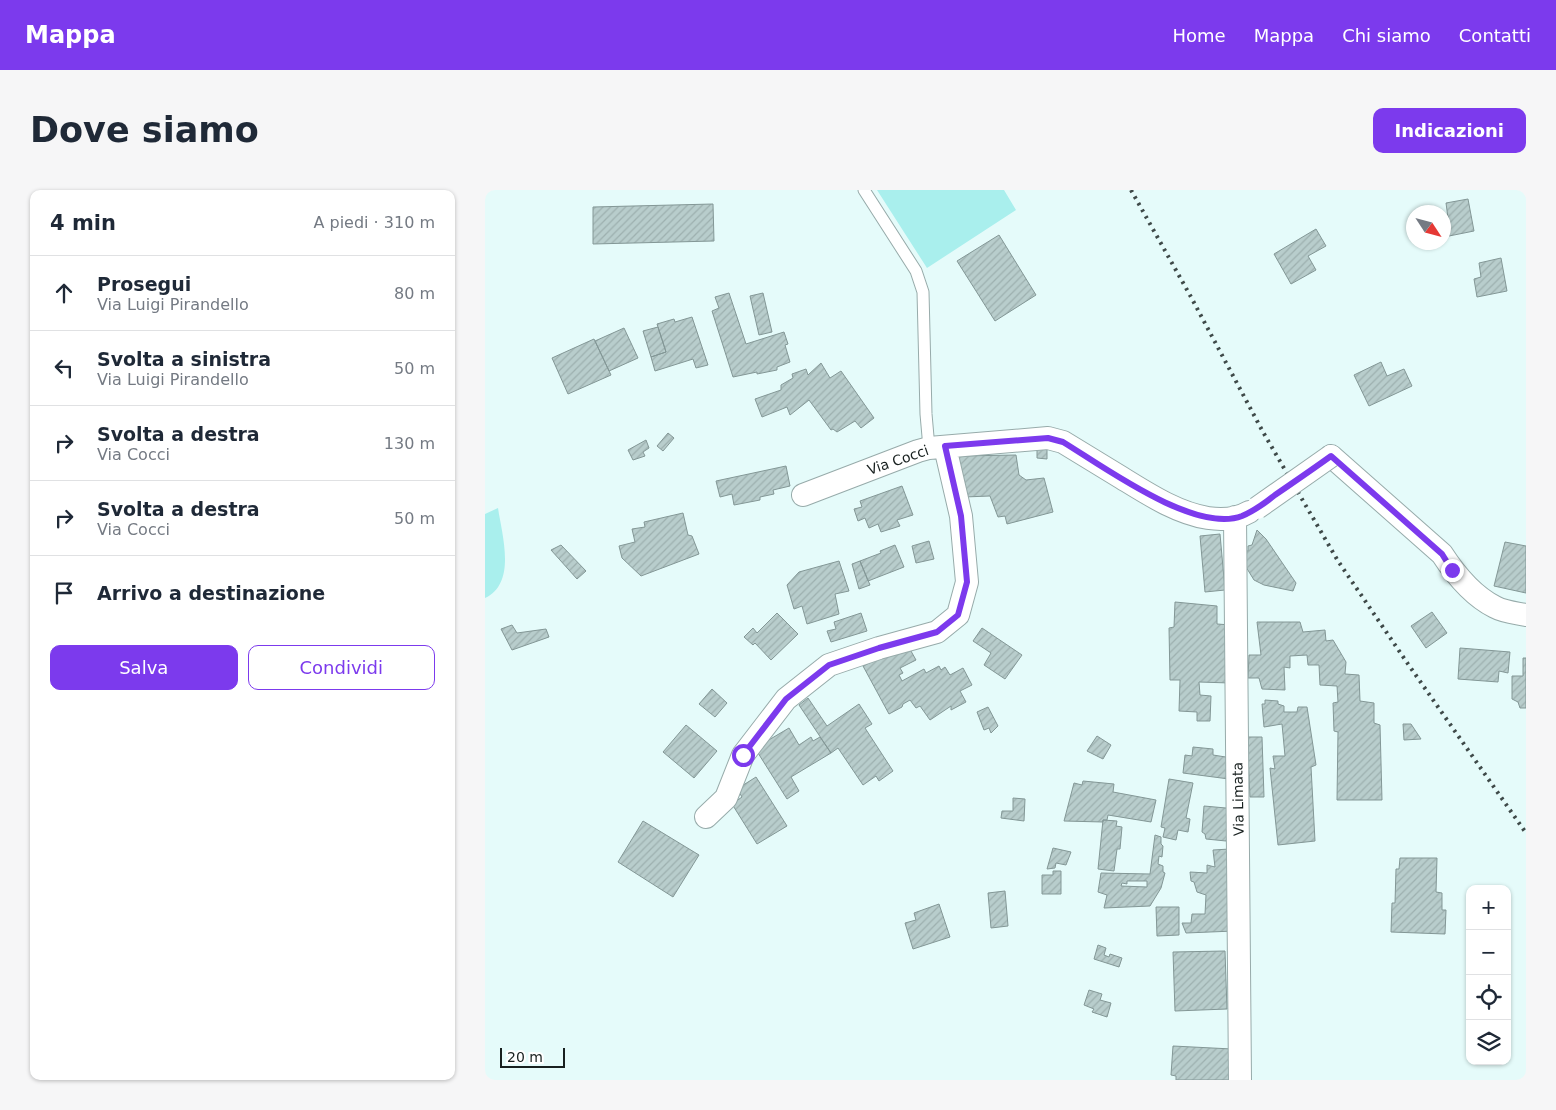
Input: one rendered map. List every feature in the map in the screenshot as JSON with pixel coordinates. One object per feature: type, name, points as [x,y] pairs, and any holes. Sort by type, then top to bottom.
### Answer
[{"type":"street","name":"Via Cocci","points":[[803,495],[918,451],[937,447],[1048,438],[1063,442],[1145,492],[1177,509],[1208,518],[1225,519],[1242,516],[1257,508],[1331,456],[1442,554],[1452,570],[1476,595],[1496,608],[1526,615]]},
{"type":"street","points":[[705,817],[725,798],[743,755],[786,699],[829,665],[879,648],[937,632],[958,615],[967,582],[961,516],[937,447]]},
{"type":"street","name":"Via Limata","points":[[1235,517],[1241,1080]]},
{"type":"lane","points":[[863,190],[916,270],[923,292],[926,414],[937,447]]},
{"type":"shaded area","points":[[877,190],[1004,190],[1016,210],[927,268]]},
{"type":"shaded area","points":[[498,508],[504,544],[504,570],[501,581],[495,591],[485,598],[485,514]]},
{"type":"building","points":[[1468,199],[1474,231],[1451,236],[1451,205],[1446,205],[1446,203]]},
{"type":"building","points":[[713,204],[714,241],[593,244],[593,207]]},
{"type":"building","points":[[1316,229],[1326,246],[1308,256],[1316,270],[1291,284],[1274,254]]},
{"type":"building","points":[[999,235],[1036,295],[995,321],[957,261]]},
{"type":"building","points":[[1501,258],[1507,291],[1477,297],[1474,279],[1481,277],[1479,263]]},
{"type":"building","points":[[729,293],[746,344],[784,332],[788,344],[785,345],[790,362],[777,367],[777,370],[733,377],[712,311],[719,308],[715,297]]},
{"type":"building","points":[[763,293],[772,332],[759,335],[750,296]]},
{"type":"building","points":[[692,317],[708,365],[696,368],[693,359],[655,371],[651,357],[666,352],[657,324],[674,319],[675,322]]},
{"type":"building","points":[[658,327],[666,352],[651,357],[643,331]]},
{"type":"building","points":[[624,328],[638,358],[609,371],[595,341]]},
{"type":"building","points":[[594,339],[611,375],[568,394],[552,358]]},
{"type":"building","points":[[1381,362],[1387,376],[1404,369],[1412,386],[1369,406],[1354,375]]},
{"type":"building","points":[[821,363],[830,378],[841,371],[874,418],[861,428],[855,421],[837,432],[833,429],[831,430],[809,400],[790,415],[787,407],[762,417],[755,399],[781,390],[781,385],[793,378],[792,374],[806,369],[808,375]]},
{"type":"building","points":[[668,433],[674,438],[663,451],[657,446]]},
{"type":"building","points":[[646,440],[649,448],[643,452],[645,456],[633,460],[628,450]]},
{"type":"building","points":[[1037,448],[1047,448],[1047,459],[1037,458]]},
{"type":"building","points":[[1016,455],[1019,475],[1026,480],[1044,478],[1053,512],[1007,524],[1005,516],[998,517],[990,496],[964,497],[958,456]]},
{"type":"building","points":[[786,466],[790,486],[773,490],[774,494],[760,497],[760,500],[734,505],[732,494],[720,497],[716,481]]},
{"type":"building","points":[[902,486],[913,515],[897,520],[900,526],[881,532],[878,524],[869,528],[865,518],[858,521],[854,509],[862,507],[860,501]]},
{"type":"building","points":[[683,513],[688,535],[692,536],[699,554],[641,576],[622,558],[619,546],[635,542],[632,529],[645,527],[644,522]]},
{"type":"building","points":[[1257,530],[1266,539],[1296,583],[1293,591],[1264,585],[1254,580],[1246,567],[1245,551],[1248,551],[1248,546],[1252,545]]},
{"type":"building","points":[[1220,534],[1225,590],[1205,592],[1200,536]]},
{"type":"building","points":[[929,541],[934,559],[916,563],[912,546]]},
{"type":"building","points":[[1505,542],[1526,546],[1526,593],[1494,586]]},
{"type":"building","points":[[561,545],[586,571],[577,579],[551,550]]},
{"type":"building","points":[[895,545],[904,567],[868,581],[860,561]]},
{"type":"building","points":[[839,561],[849,591],[835,594],[839,614],[807,624],[802,606],[794,609],[787,585],[799,572]]},
{"type":"building","points":[[860,561],[870,585],[859,589],[852,564]]},
{"type":"building","points":[[1175,602],[1217,606],[1217,624],[1231,625],[1230,683],[1199,682],[1200,695],[1211,696],[1210,721],[1197,721],[1197,712],[1179,711],[1180,680],[1170,680],[1169,628],[1174,627]]},
{"type":"building","points":[[1432,612],[1447,633],[1426,648],[1411,626]]},
{"type":"building","points":[[777,613],[798,634],[771,660],[755,643],[753,645],[744,637],[753,628],[757,633]]},
{"type":"building","points":[[861,613],[867,631],[831,642],[827,631],[836,629],[834,622]]},
{"type":"building","points":[[1257,622],[1300,622],[1303,632],[1325,630],[1326,641],[1333,640],[1346,662],[1345,674],[1359,675],[1360,701],[1374,703],[1374,723],[1380,725],[1382,800],[1337,800],[1338,732],[1334,731],[1333,703],[1338,702],[1337,686],[1320,685],[1319,665],[1308,665],[1307,655],[1290,656],[1290,668],[1284,667],[1285,690],[1262,689],[1259,678],[1248,678],[1249,655],[1261,655]]},
{"type":"building","points":[[512,625],[517,633],[546,629],[549,637],[512,650],[501,629]]},
{"type":"building","points":[[982,628],[1022,655],[1005,679],[984,665],[991,653],[973,641]]},
{"type":"building","points":[[907,644],[916,660],[900,668],[903,673],[899,675],[902,681],[924,669],[926,673],[939,666],[941,670],[945,667],[950,675],[963,668],[972,685],[960,691],[966,702],[951,710],[951,706],[930,720],[920,706],[916,708],[910,700],[889,714],[863,666]]},
{"type":"building","points":[[1460,648],[1510,652],[1508,673],[1499,671],[1498,682],[1458,679]]},
{"type":"building","points":[[1523,658],[1526,658],[1526,708],[1520,708],[1518,702],[1512,699],[1512,676],[1523,676]]},
{"type":"building","points":[[712,689],[727,703],[715,717],[699,704]]},
{"type":"building","points":[[808,698],[827,726],[859,704],[872,724],[865,728],[893,771],[879,781],[876,776],[863,785],[838,748],[831,753],[799,705]]},
{"type":"building","points":[[1265,700],[1278,701],[1278,704],[1284,706],[1284,712],[1297,712],[1298,707],[1307,707],[1316,765],[1311,767],[1315,841],[1278,845],[1270,768],[1275,769],[1273,756],[1285,756],[1282,724],[1264,727],[1262,704],[1265,704]]},
{"type":"building","points":[[988,707],[998,726],[991,733],[989,728],[984,730],[977,712]]},
{"type":"building","points":[[1403,724],[1411,724],[1421,739],[1404,740]]},
{"type":"building","points":[[686,725],[717,751],[694,778],[663,752]]},
{"type":"building","points":[[789,728],[799,745],[811,737],[813,741],[820,737],[831,753],[791,777],[799,791],[787,799],[758,753],[762,744]]},
{"type":"building","points":[[1097,736],[1111,745],[1103,759],[1087,751]]},
{"type":"building","points":[[1247,737],[1262,737],[1264,797],[1250,797]]},
{"type":"building","points":[[1193,747],[1213,749],[1213,755],[1232,758],[1229,779],[1183,773],[1185,755],[1192,756]]},
{"type":"building","points":[[756,777],[787,826],[757,844],[732,804],[742,797],[737,789]]},
{"type":"building","points":[[1169,779],[1193,783],[1186,818],[1190,819],[1188,832],[1178,830],[1176,840],[1163,837],[1165,828],[1161,827]]},
{"type":"building","points":[[1083,781],[1114,784],[1113,792],[1156,800],[1151,822],[1108,815],[1107,820],[1103,820],[1103,822],[1064,821],[1074,783],[1082,785]]},
{"type":"building","points":[[1013,798],[1025,799],[1024,821],[1001,818],[1002,811],[1013,811]]},
{"type":"building","points":[[1204,806],[1237,809],[1226,841],[1206,839],[1205,834],[1202,832]]},
{"type":"building","points":[[1103,820],[1117,821],[1116,826],[1122,827],[1120,849],[1117,849],[1114,871],[1098,869]]},
{"type":"building","points":[[643,821],[699,855],[673,897],[618,862]]},
{"type":"building","points":[[1155,835],[1161,837],[1161,844],[1163,846],[1162,857],[1159,856],[1158,864],[1163,866],[1163,872],[1165,873],[1161,888],[1150,906],[1104,908],[1107,895],[1098,892],[1101,873],[1150,874]],"holes":[[[1127,881],[1147,881],[1147,887],[1121,886],[1122,883],[1127,884]]]},
{"type":"building","points":[[1053,848],[1071,852],[1066,865],[1056,863],[1055,868],[1047,869]]},
{"type":"building","points":[[1230,849],[1234,931],[1186,933],[1182,923],[1191,923],[1192,914],[1205,914],[1206,895],[1197,892],[1194,882],[1191,881],[1190,872],[1207,873],[1207,865],[1215,867],[1213,850]]},
{"type":"building","points":[[1400,858],[1437,858],[1436,892],[1442,893],[1442,910],[1446,910],[1445,934],[1391,932],[1392,903],[1395,903],[1396,869],[1399,869]]},
{"type":"building","points":[[1053,871],[1061,871],[1061,894],[1042,894],[1042,875],[1053,875]]},
{"type":"building","points":[[1005,891],[1008,926],[991,928],[988,893]]},
{"type":"building","points":[[939,904],[950,937],[913,949],[905,923],[916,920],[914,913]]},
{"type":"building","points":[[1156,907],[1179,907],[1179,935],[1157,936]]},
{"type":"building","points":[[1098,945],[1106,948],[1104,955],[1109,957],[1110,954],[1122,958],[1119,967],[1094,959]]},
{"type":"building","points":[[1225,951],[1227,1009],[1175,1011],[1173,952]]},
{"type":"building","points":[[1089,990],[1102,994],[1100,1000],[1111,1003],[1107,1017],[1092,1012],[1094,1009],[1084,1005]]},
{"type":"building","points":[[1173,1046],[1232,1049],[1230,1080],[1176,1080],[1176,1076],[1171,1075]]},
{"type":"railway","points":[[1131,190],[1263,432],[1338,561],[1526,833]]},
{"type":"route","points":[[743,755],[786,699],[829,665],[879,648],[937,632],[958,615],[967,582],[961,516],[945,446],[1048,438],[1063,442],[1145,492],[1177,509],[1208,518],[1225,519],[1242,516],[1257,508],[1331,456],[1442,554],[1452,570]]}]
